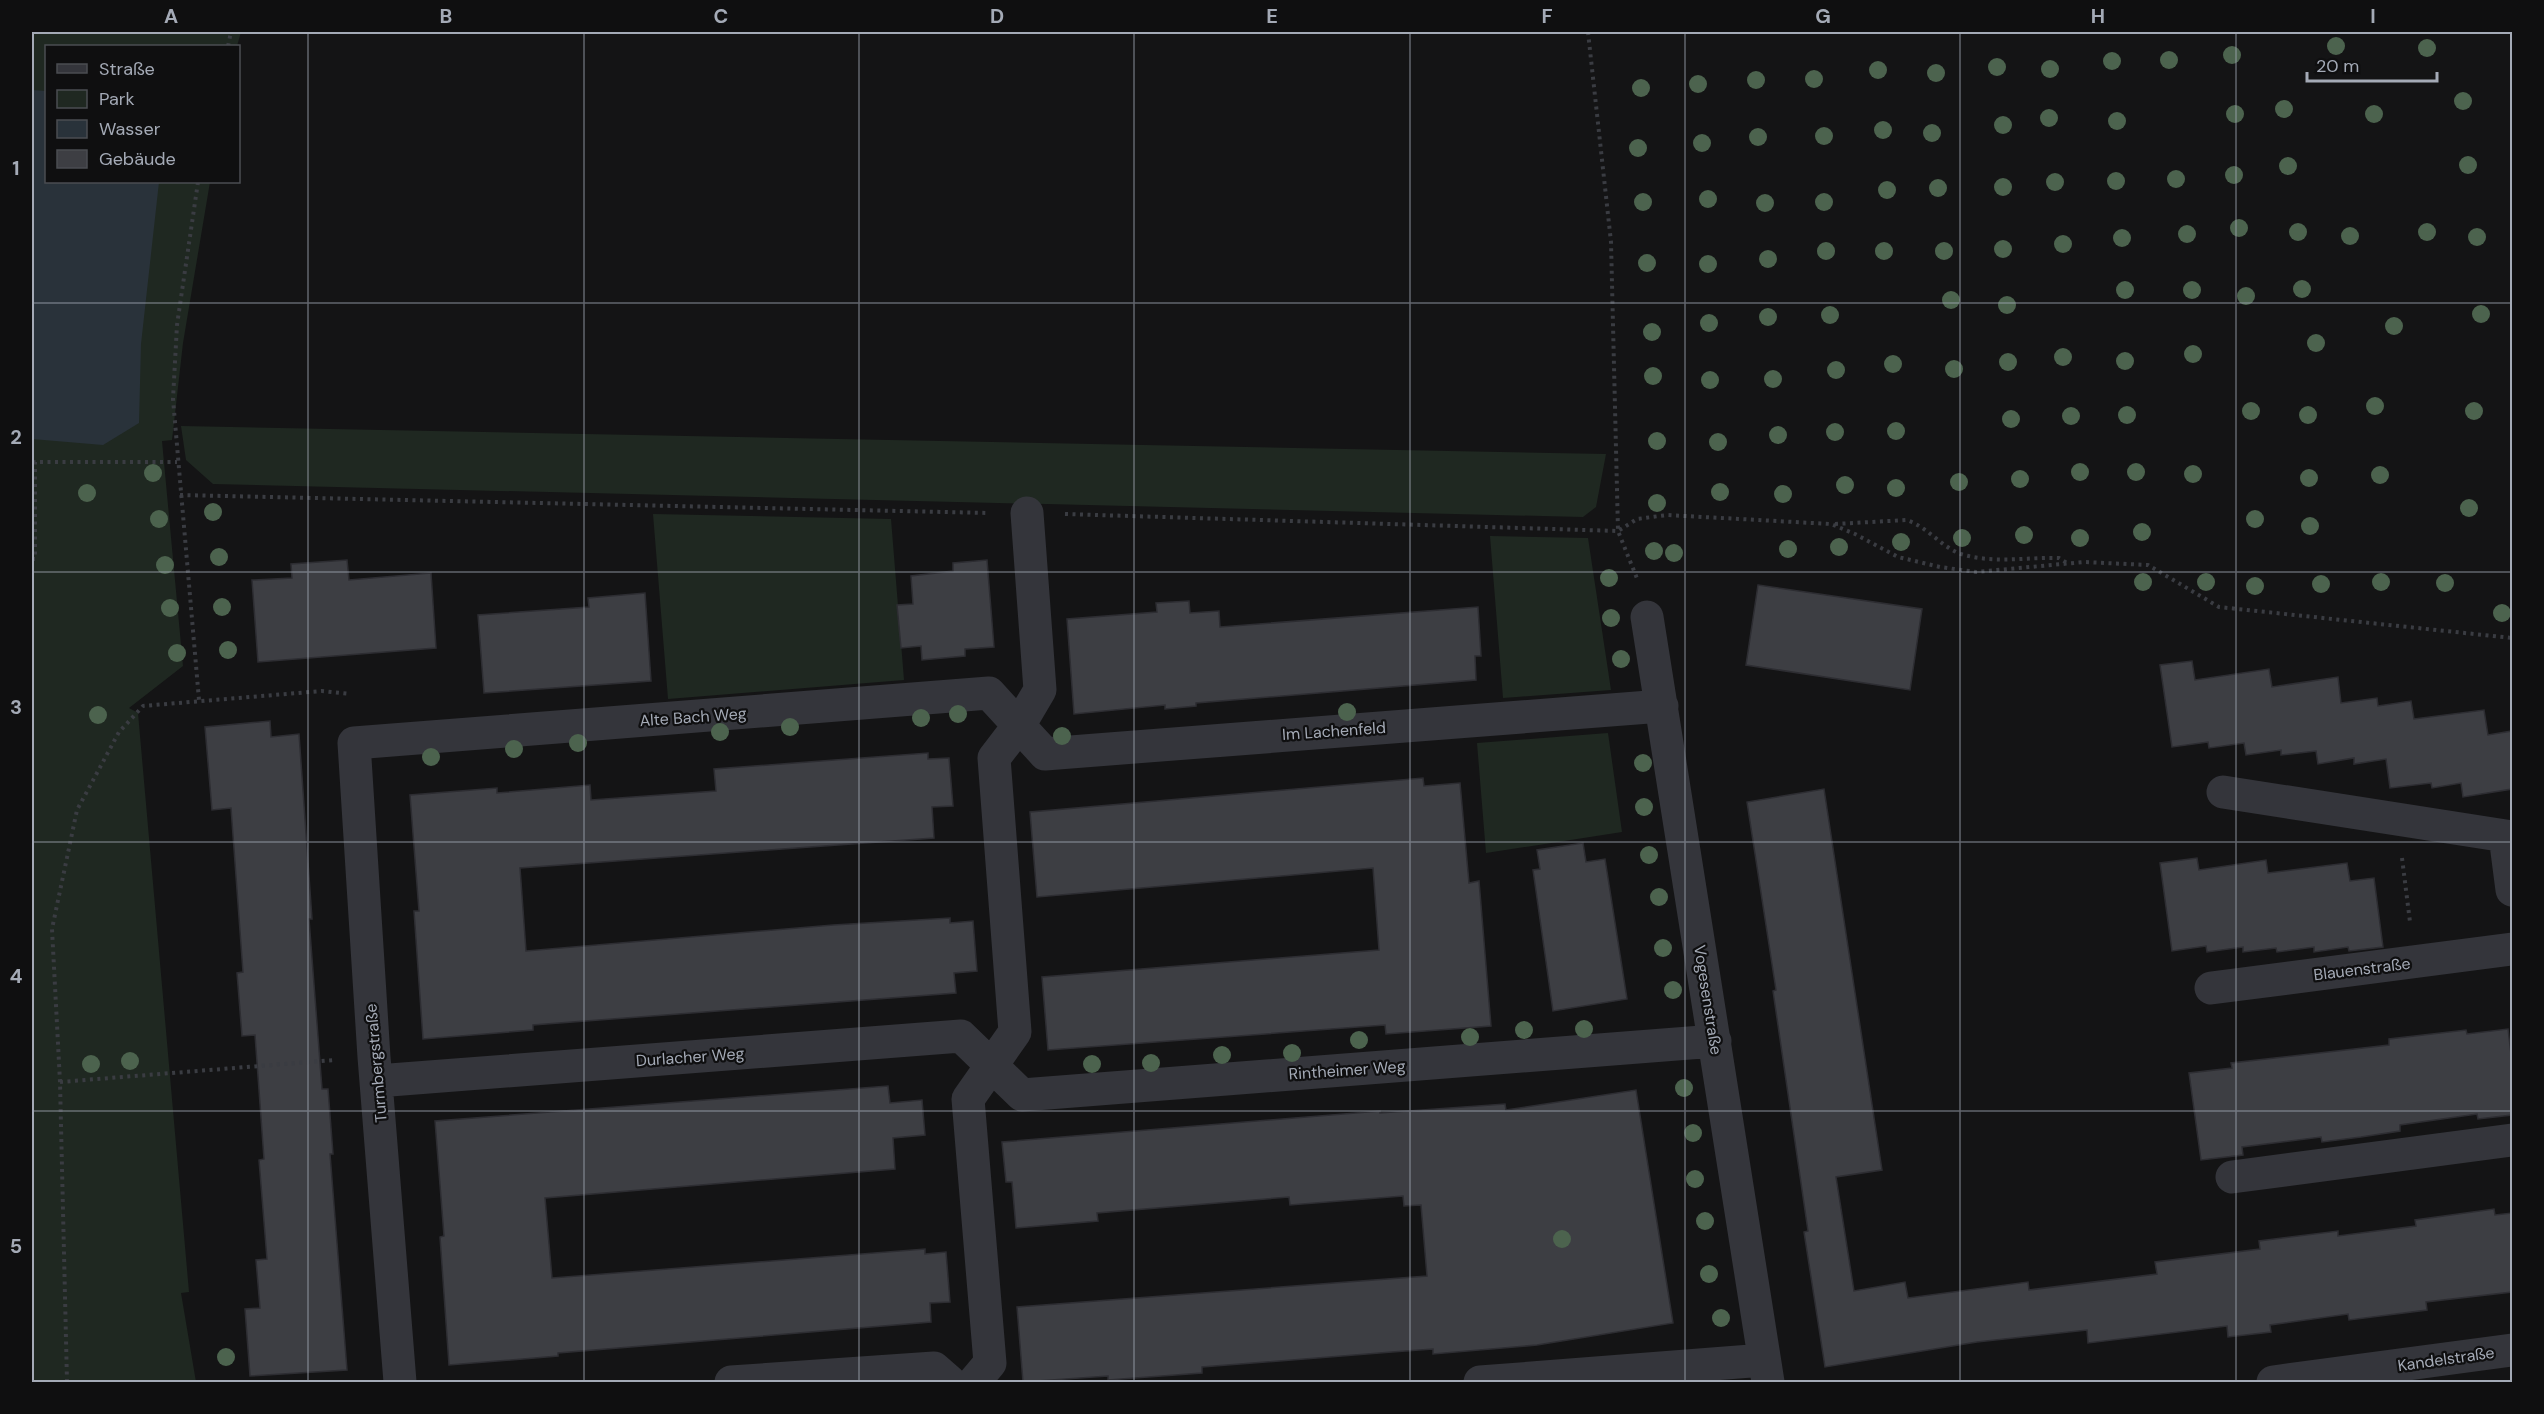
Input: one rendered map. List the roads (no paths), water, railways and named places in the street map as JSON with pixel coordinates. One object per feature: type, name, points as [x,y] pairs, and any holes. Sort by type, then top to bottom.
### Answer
[{"type":"street","points":[[974,1383],[990,1363],[968,1099],[1016,1032],[994,758],[1020,724],[1040,690],[1028,513]]},
{"type":"street","name":"Vogesenstraße","points":[[1647,617],[1766,1371]]},
{"type":"street","name":"Alte Bach Weg","points":[[354,743],[989,693],[1020,724]]},
{"type":"street","name":"Im Lachenfeld","points":[[1020,724],[1045,754],[1662,706]]},
{"type":"street","name":"Turmbergstraße","points":[[354,743],[400,1383]]},
{"type":"street","points":[[2223,792],[2509,837],[2512,890]]},
{"type":"street","name":"Blauenstraße","points":[[2211,988],[2512,949]]},
{"type":"street","name":"Durlacher Weg","points":[[376,1069],[961,1036],[991,1065]]},
{"type":"street","name":"Rintheimer Weg","points":[[991,1065],[1022,1095],[1714,1041]]},
{"type":"street","points":[[2232,1177],[2512,1140]]},
{"type":"street","name":"Kandelstraße","points":[[2273,1383],[2512,1350]]},
{"type":"street","points":[[731,1383],[934,1368],[950,1383]]},
{"type":"street","points":[[1480,1383],[1766,1371]]},
{"type":"water","points":[[32,90],[45,91],[45,183],[159,183],[141,344],[139,423],[103,445],[32,439]]}]
